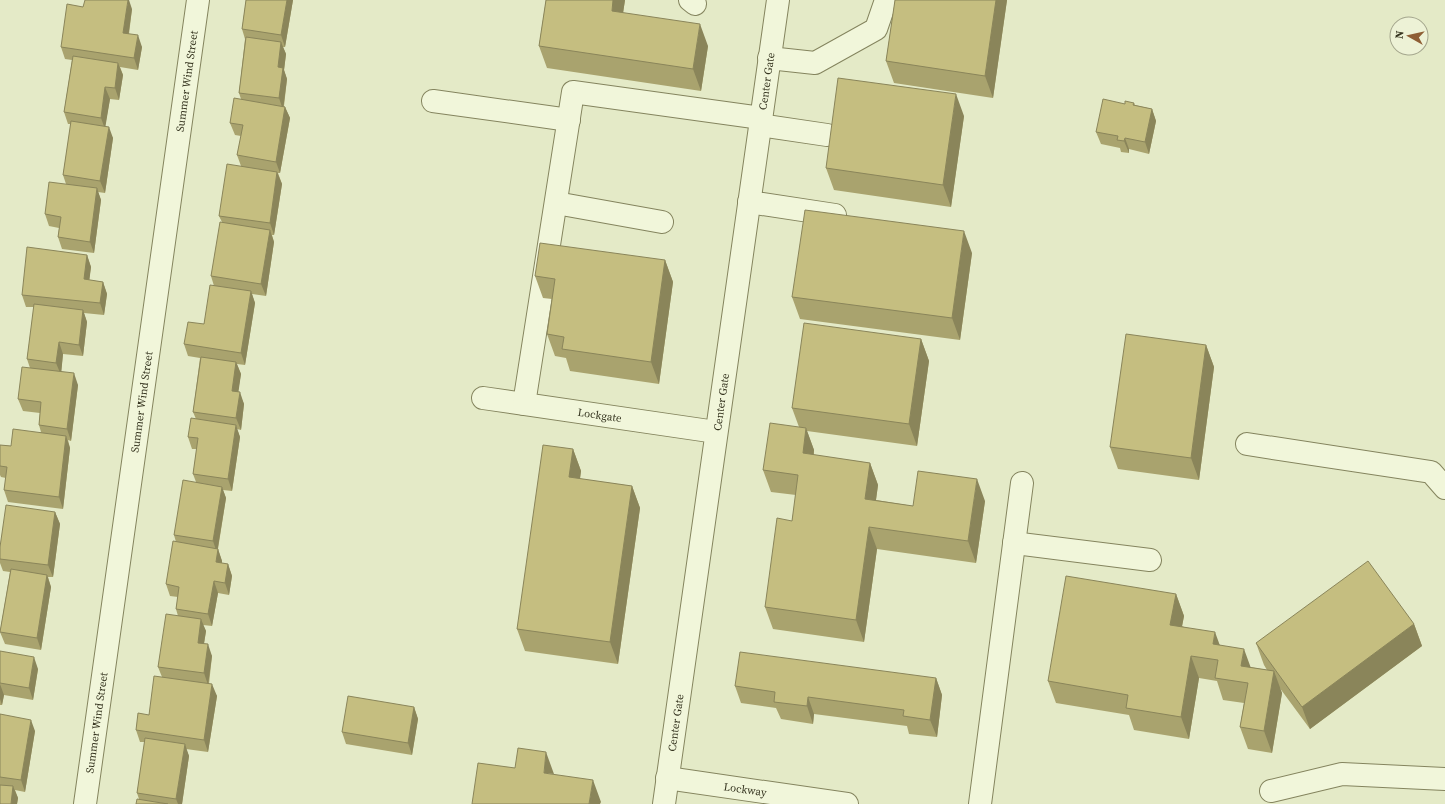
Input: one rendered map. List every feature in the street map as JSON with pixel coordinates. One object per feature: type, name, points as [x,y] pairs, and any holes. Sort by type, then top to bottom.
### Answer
[{"type":"street","name":"Summer Wind Street","points":[[85,804],[198,0]]},
{"type":"street","name":"Center Gate","points":[[664,804],[778,0]]},
{"type":"street","points":[[769,58],[815,63],[876,28],[886,0]]},
{"type":"street","points":[[524,404],[573,92],[760,122],[827,135]]},
{"type":"street","points":[[433,101],[569,120]]},
{"type":"street","points":[[749,202],[857,219]]},
{"type":"street","points":[[556,203],[662,222]]},
{"type":"street","name":"Lockgate","points":[[483,398],[716,432]]},
{"type":"street","points":[[1247,444],[1431,472],[1445,488]]},
{"type":"street","points":[[980,804],[1022,484]]},
{"type":"street","points":[[1014,543],[1150,560]]},
{"type":"street","points":[[1271,791],[1342,774],[1445,779]]},
{"type":"street","name":"Lockway","points":[[668,778],[721,795],[847,804]]},
{"type":"building","points":[[85,0],[128,0],[123,33],[138,35],[134,58],[61,47],[67,4],[83,7]]},
{"type":"building","points":[[246,0],[287,0],[281,35],[242,29]]},
{"type":"building","points":[[546,0],[613,0],[612,11],[700,24],[693,69],[539,46]]},
{"type":"building","points":[[895,0],[996,0],[985,76],[886,61]]},
{"type":"building","points":[[246,37],[281,42],[278,67],[283,68],[279,98],[239,93]]},
{"type":"building","points":[[73,56],[118,63],[115,88],[105,87],[101,118],[64,112]]},
{"type":"building","points":[[838,78],[956,94],[943,185],[826,168]]},
{"type":"building","points":[[234,98],[285,107],[276,162],[237,155],[243,125],[230,123]]},
{"type":"building","points":[[1103,99],[1125,104],[1125,101],[1134,103],[1133,105],[1152,109],[1145,142],[1125,138],[1124,141],[1117,140],[1118,136],[1096,132]]},
{"type":"building","points":[[71,121],[109,127],[100,181],[63,175]]},
{"type":"building","points":[[227,164],[277,172],[270,223],[219,216]]},
{"type":"building","points":[[49,182],[97,188],[90,242],[58,237],[61,217],[45,214]]},
{"type":"building","points":[[805,210],[964,231],[952,318],[792,297]]},
{"type":"building","points":[[220,222],[270,230],[261,284],[211,276]]},
{"type":"building","points":[[540,243],[665,260],[651,362],[562,349],[564,337],[547,334],[555,279],[535,276]]},
{"type":"building","points":[[27,247],[87,255],[84,279],[103,282],[100,303],[22,295]]},
{"type":"building","points":[[210,285],[251,291],[241,353],[184,344],[188,322],[204,324]]},
{"type":"building","points":[[34,304],[83,310],[79,345],[59,342],[56,363],[27,359]]},
{"type":"building","points":[[804,323],[921,339],[909,424],[792,408]]},
{"type":"building","points":[[1126,334],[1206,345],[1191,458],[1110,447]]},
{"type":"building","points":[[201,357],[236,362],[232,391],[240,392],[236,418],[193,412]]},
{"type":"building","points":[[22,367],[74,373],[67,429],[39,425],[41,402],[18,399]]},
{"type":"building","points":[[191,418],[236,425],[228,479],[193,474],[198,438],[188,437]]},
{"type":"building","points":[[770,423],[806,428],[803,453],[870,463],[865,499],[913,506],[918,471],[977,479],[968,541],[869,527],[856,620],[765,607],[777,518],[792,521],[798,475],[763,470]]},
{"type":"building","points":[[13,429],[66,436],[59,497],[4,490],[7,467],[0,466],[0,445],[11,446]]},
{"type":"building","points":[[543,445],[573,449],[569,477],[632,486],[610,642],[517,629]]},
{"type":"building","points":[[183,480],[222,487],[213,541],[174,535]]},
{"type":"building","points":[[6,505],[55,512],[48,565],[0,559],[0,547]]},
{"type":"building","points":[[173,541],[218,549],[216,562],[228,564],[225,583],[214,581],[208,614],[176,609],[179,587],[166,584]]},
{"type":"building","points":[[1368,561],[1414,624],[1302,707],[1256,643]]},
{"type":"building","points":[[11,569],[47,575],[37,638],[0,632]]},
{"type":"building","points":[[1066,576],[1176,594],[1170,625],[1215,632],[1213,644],[1244,649],[1241,666],[1274,671],[1264,731],[1240,727],[1248,683],[1215,678],[1218,660],[1191,656],[1181,717],[1126,708],[1128,695],[1048,681]]},
{"type":"building","points":[[166,614],[201,619],[198,643],[208,644],[204,673],[158,667]]},
{"type":"building","points":[[0,651],[34,657],[29,688],[0,683]]},
{"type":"building","points":[[740,652],[936,678],[930,720],[903,716],[904,710],[808,697],[807,706],[774,702],[775,692],[735,686]]},
{"type":"building","points":[[154,676],[212,684],[204,740],[136,730],[138,713],[149,715]]},
{"type":"building","points":[[348,696],[414,707],[408,743],[342,732]]},
{"type":"building","points":[[0,714],[31,720],[21,780],[0,777]]},
{"type":"building","points":[[145,738],[185,744],[176,799],[137,793]]},
{"type":"building","points":[[518,748],[546,752],[544,773],[593,780],[589,804],[472,804],[478,763],[515,768]]},
{"type":"building","points":[[0,785],[13,786],[11,804],[0,804]]},
{"type":"building","points":[[137,799],[168,804],[136,804]]}]
